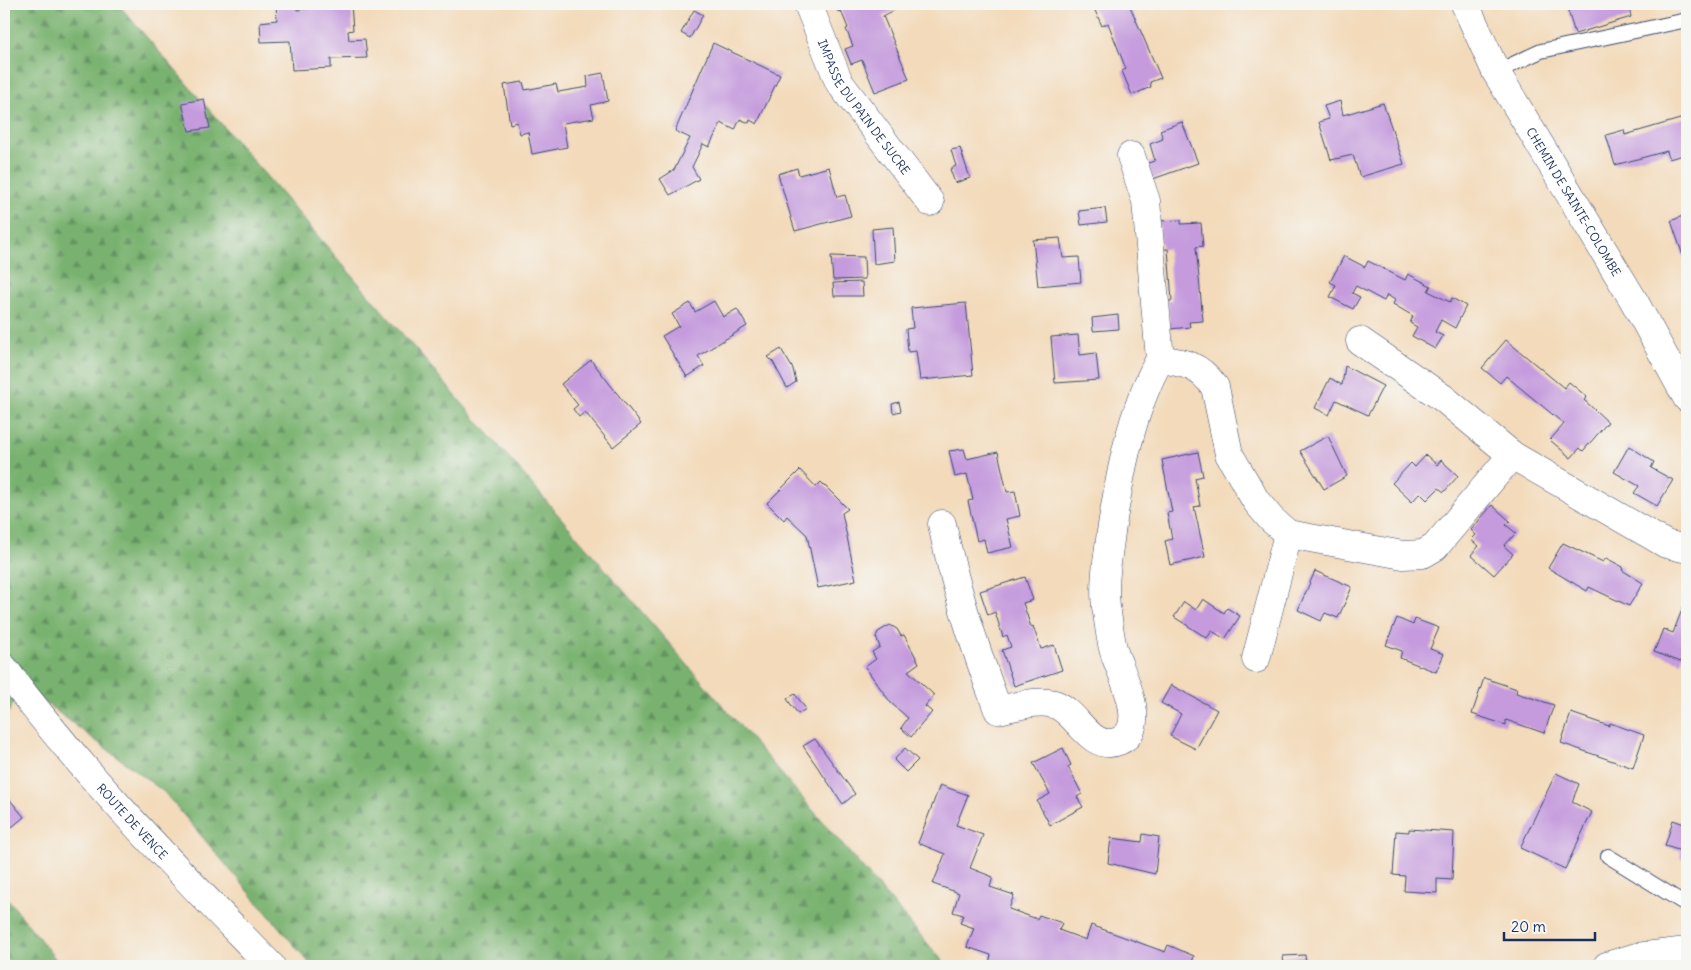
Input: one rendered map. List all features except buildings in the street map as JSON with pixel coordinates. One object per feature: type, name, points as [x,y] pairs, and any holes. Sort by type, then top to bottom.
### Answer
[{"type":"street","name":"IMPASSE DU PAIN DE SUCRE","points":[[808,4],[839,82],[930,202]]},
{"type":"street","name":"CHEMIN DE SAINTE-COLOMBE","points":[[1466,4],[1496,72],[1634,301],[1687,398]]},
{"type":"street","points":[[942,524],[950,565],[976,653],[998,710],[1038,702],[1055,704],[1070,714],[1085,732],[1099,740],[1111,743],[1120,741],[1129,735],[1133,706],[1128,686],[1115,654],[1106,605],[1105,576],[1119,479],[1149,380],[1160,359],[1146,201],[1131,156]]},
{"type":"street","points":[[1360,341],[1442,398],[1512,455],[1666,544],[1687,549]]},
{"type":"street","points":[[1160,359],[1198,368],[1215,387],[1229,454],[1256,501],[1271,520],[1288,534],[1403,555],[1423,554],[1435,547],[1512,455]]},
{"type":"street","points":[[1256,659],[1288,534]]},
{"type":"street","name":"ROUTE DE VENCE","points":[[4,668],[45,723],[129,820],[271,966]]},
{"type":"street","points":[[1607,966],[1637,957],[1687,951]]},
{"type":"lane","points":[[1496,72],[1541,51],[1687,20]]},
{"type":"lane","points":[[1608,856],[1687,905]]},
{"type":"green space","points":[[4,4],[118,4],[947,966],[312,966],[164,792],[22,685],[4,722]]},
{"type":"green space","points":[[4,894],[61,966],[4,966]]}]
